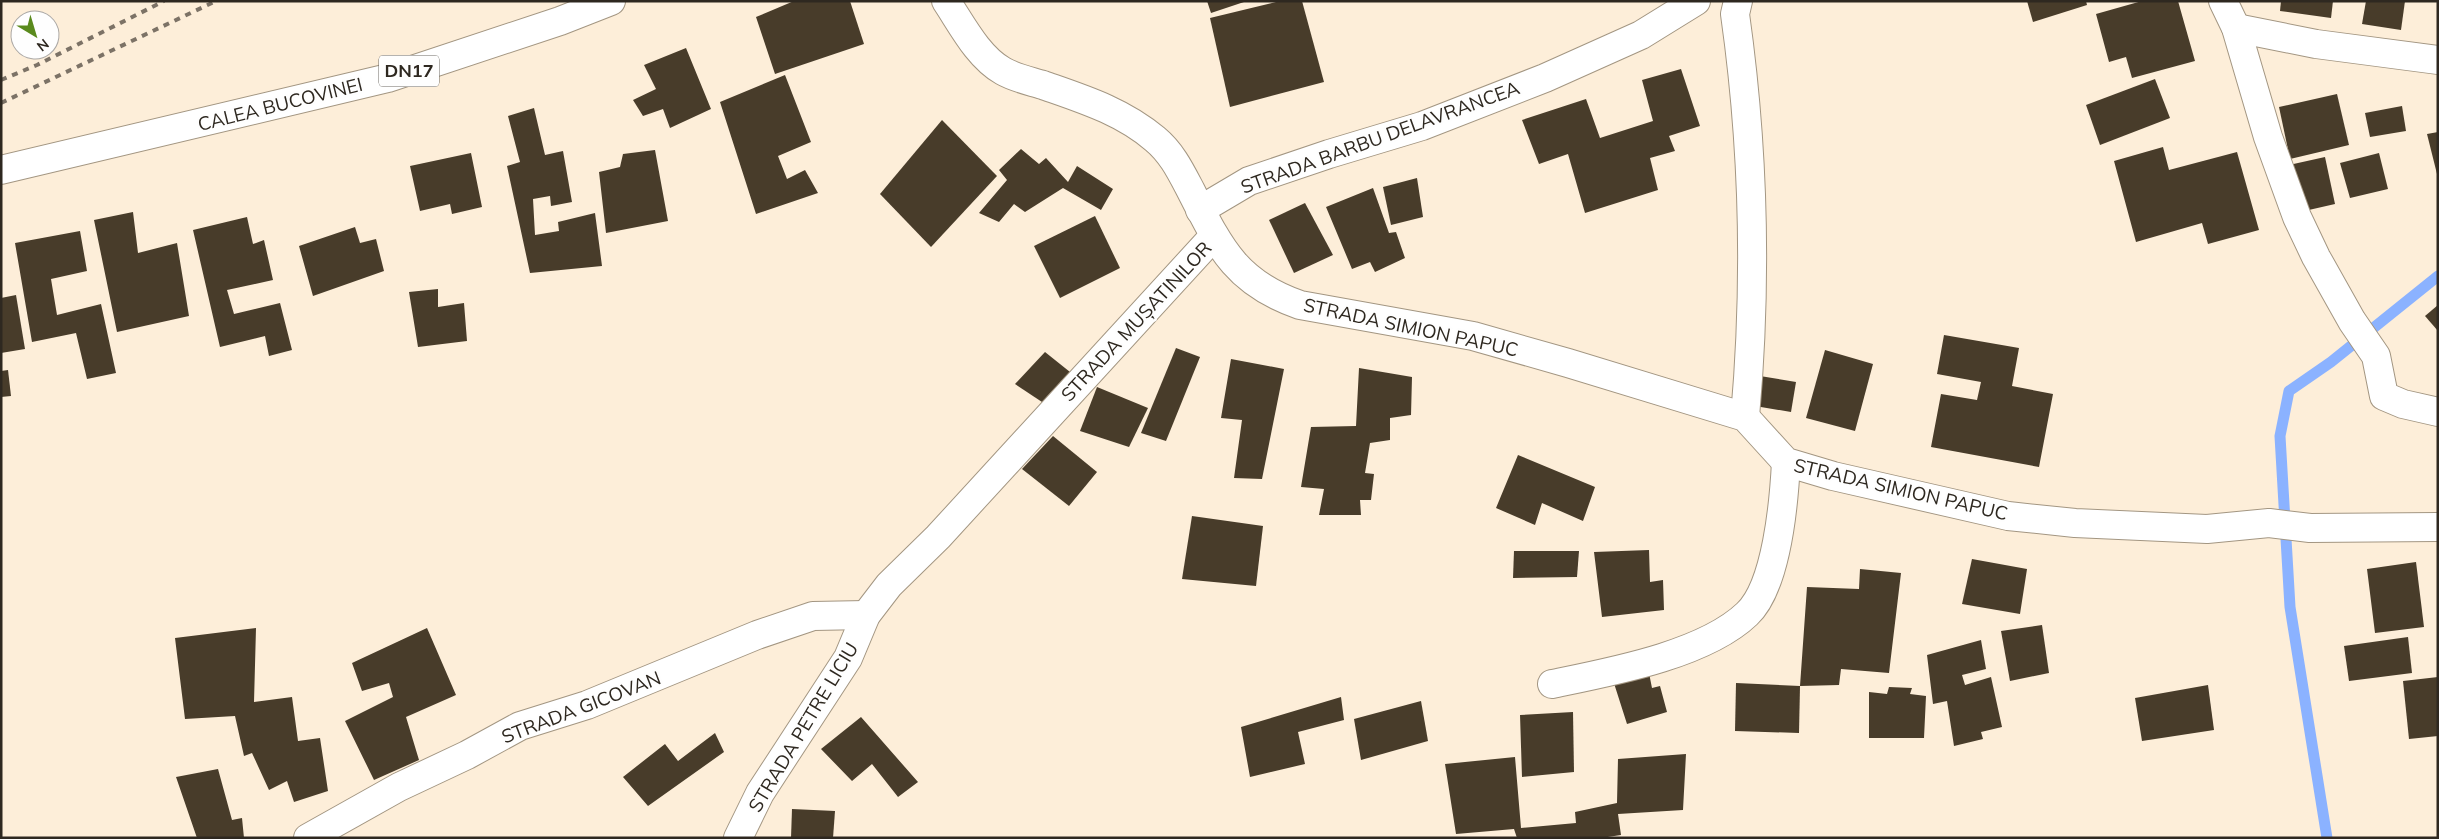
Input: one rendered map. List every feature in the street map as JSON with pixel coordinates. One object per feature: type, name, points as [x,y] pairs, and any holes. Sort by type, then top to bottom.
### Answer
[{"type":"main road","name":"CALEA BUCOVINEI","points":[[1,170],[388,78],[560,21],[611,1]]},
{"type":"main road","name":"STRADA MUȘATINILOR","points":[[866,615],[889,585],[938,537],[1214,236],[1174,160],[1156,140],[1134,122],[1108,108],[1004,72],[988,60],[946,1]]},
{"type":"main road","name":"STRADA BARBU DELAVRANCEA","points":[[1200,210],[1248,181],[1422,126],[1545,78],[1641,35],[1696,1]]},
{"type":"main road","points":[[1738,1],[1735,14],[1750,145],[1752,288],[1750,356],[1745,417]]},
{"type":"main road","points":[[2223,1],[2236,28],[2268,137],[2297,217],[2316,257],[2352,321],[2376,356],[2384,396],[2402,404],[2438,412]]},
{"type":"main road","points":[[2236,28],[2316,44],[2438,60]]},
{"type":"main road","name":"STRADA SIMION PAPUC","points":[[1214,236],[1248,279],[1262,289],[1293,302],[1473,336],[1745,417],[1786,462],[1833,476],[2008,516],[2075,522],[2208,529],[2269,523],[2310,528],[2438,527]]},
{"type":"main road","points":[[1552,684],[1660,658],[1713,638],[1748,614],[1763,590],[1780,531],[1786,462]]},
{"type":"main road","name":"STRADA GICOVAN","points":[[308,838],[399,787],[467,755],[520,726],[587,705],[758,635],[813,616],[866,615]]},
{"type":"main road","name":"STRADA PETRE LICIU","points":[[738,838],[760,793],[848,658],[866,615]]},
{"type":"building","points":[[794,1],[850,1],[864,44],[775,74],[756,17]]},
{"type":"building","points":[[1207,1],[1244,1],[1244,2],[1211,13]]},
{"type":"building","points":[[1280,1],[1302,1],[1324,82],[1230,107],[1210,18]]},
{"type":"building","points":[[2027,1],[2086,1],[2087,5],[2033,22]]},
{"type":"building","points":[[2142,1],[2178,1],[2195,61],[2132,78],[2126,57],[2109,62],[2096,14]]},
{"type":"building","points":[[2281,1],[2333,1],[2331,18],[2280,11]]},
{"type":"building","points":[[2366,1],[2405,1],[2401,30],[2362,24]]},
{"type":"building","points":[[686,48],[711,109],[670,128],[663,109],[643,116],[633,100],[656,89],[644,65]]},
{"type":"building","points":[[1681,69],[1700,126],[1669,136],[1675,151],[1650,158],[1658,190],[1585,213],[1568,154],[1539,164],[1522,120],[1586,99],[1600,138],[1653,121],[1642,80]]},
{"type":"building","points":[[785,75],[811,142],[778,156],[787,179],[805,170],[818,193],[756,214],[720,102]]},
{"type":"building","points":[[2155,79],[2170,118],[2100,145],[2086,105]]},
{"type":"building","points":[[2337,94],[2349,145],[2290,159],[2279,107]]},
{"type":"building","points":[[2402,106],[2406,131],[2370,137],[2365,113]]},
{"type":"building","points":[[534,108],[545,155],[563,151],[572,202],[551,206],[550,196],[533,199],[535,235],[559,231],[558,222],[595,213],[602,266],[530,273],[507,166],[520,162],[508,116]]},
{"type":"building","points":[[942,120],[997,176],[931,247],[880,194]]},
{"type":"building","points":[[2438,132],[2438,174],[2437,174],[2427,134]]},
{"type":"building","points":[[2163,147],[2169,170],[2237,152],[2259,230],[2208,244],[2202,223],[2136,242],[2114,161]]},
{"type":"building","points":[[1021,149],[1039,164],[1046,158],[1068,182],[1077,166],[1113,189],[1101,210],[1063,188],[1025,212],[1014,204],[999,222],[979,213],[1007,180],[999,170]]},
{"type":"building","points":[[655,150],[668,221],[606,233],[599,172],[620,167],[623,154]]},
{"type":"building","points":[[471,153],[482,207],[452,214],[450,204],[420,211],[410,166]]},
{"type":"building","points":[[2379,153],[2388,189],[2350,198],[2340,163]]},
{"type":"building","points":[[2325,157],[2335,204],[2300,212],[2289,165]]},
{"type":"building","points":[[1417,178],[1423,217],[1391,225],[1383,187]]},
{"type":"building","points":[[1373,188],[1389,233],[1396,232],[1405,258],[1375,272],[1370,262],[1352,269],[1326,207]]},
{"type":"building","points":[[1305,203],[1333,255],[1294,273],[1269,220]]},
{"type":"building","points":[[133,212],[138,253],[177,243],[189,316],[117,332],[94,220]]},
{"type":"building","points":[[1095,216],[1120,268],[1060,298],[1034,246]]},
{"type":"building","points":[[247,217],[253,244],[264,240],[273,280],[227,290],[234,314],[280,303],[292,350],[269,356],[265,336],[220,347],[193,230]]},
{"type":"building","points":[[355,227],[360,243],[376,239],[384,271],[313,296],[299,246]]},
{"type":"building","points":[[80,231],[87,271],[51,279],[57,315],[101,304],[116,373],[87,379],[76,333],[32,342],[15,243]]},
{"type":"building","points":[[438,289],[438,307],[464,303],[467,341],[418,347],[409,292]]},
{"type":"building","points":[[16,295],[25,349],[1,353],[1,298]]},
{"type":"building","points":[[2438,305],[2438,331],[2425,316]]},
{"type":"building","points":[[1944,335],[2019,348],[2012,386],[2053,394],[2039,467],[1931,447],[1941,394],[1977,400],[1981,382],[1937,374]]},
{"type":"building","points":[[1176,348],[1200,357],[1166,441],[1141,433]]},
{"type":"building","points":[[1825,350],[1873,364],[1855,431],[1806,418]]},
{"type":"building","points":[[1045,352],[1070,372],[1042,402],[1015,384]]},
{"type":"building","points":[[1231,359],[1284,369],[1262,479],[1234,478],[1242,420],[1221,418]]},
{"type":"building","points":[[1359,368],[1412,377],[1411,415],[1390,418],[1390,440],[1370,443],[1365,473],[1374,474],[1371,500],[1360,500],[1361,515],[1319,515],[1324,489],[1301,487],[1311,427],[1356,426]]},
{"type":"building","points":[[8,370],[11,396],[1,397],[1,371]]},
{"type":"building","points":[[1760,376],[1796,382],[1791,412],[1755,406]]},
{"type":"building","points":[[1097,387],[1148,408],[1129,447],[1080,431]]},
{"type":"building","points":[[1053,436],[1097,472],[1069,506],[1022,469]]},
{"type":"building","points":[[1518,455],[1595,487],[1583,521],[1542,503],[1535,525],[1496,508]]},
{"type":"building","points":[[1192,516],[1263,526],[1256,586],[1182,579]]},
{"type":"building","points":[[1649,550],[1650,582],[1663,580],[1664,610],[1602,617],[1594,552]]},
{"type":"building","points":[[1514,551],[1579,551],[1577,577],[1513,578]]},
{"type":"building","points":[[1972,559],[2027,569],[2020,614],[1962,604]]},
{"type":"building","points":[[2416,562],[2424,627],[2375,633],[2367,569]]},
{"type":"building","points":[[1860,569],[1901,573],[1889,673],[1841,669],[1839,685],[1800,686],[1807,587],[1859,589]]},
{"type":"building","points":[[2042,625],[2049,673],[2010,681],[2001,631]]},
{"type":"building","points":[[256,628],[254,702],[292,697],[298,741],[320,738],[328,791],[294,802],[287,781],[269,790],[252,753],[244,756],[235,716],[185,719],[175,638]]},
{"type":"building","points":[[427,628],[456,695],[406,717],[419,760],[374,780],[345,721],[393,697],[389,683],[362,691],[352,663]]},
{"type":"building","points":[[2408,637],[2412,673],[2349,681],[2344,646]]},
{"type":"building","points":[[1981,640],[1986,669],[1962,675],[1965,685],[1991,677],[2002,727],[1981,732],[1983,739],[1954,746],[1947,701],[1933,704],[1927,655]]},
{"type":"building","points":[[1648,668],[1652,688],[1660,686],[1667,712],[1627,724],[1612,677]]},
{"type":"building","points":[[2438,677],[2438,736],[2409,739],[2403,681]]},
{"type":"building","points":[[1736,683],[1800,686],[1799,733],[1735,731]]},
{"type":"building","points":[[2208,685],[2214,730],[2142,741],[2135,698]]},
{"type":"building","points":[[1889,687],[1912,688],[1910,694],[1926,696],[1924,738],[1869,738],[1869,692],[1887,694]]},
{"type":"building","points":[[1341,697],[1344,720],[1298,732],[1305,764],[1250,777],[1241,727]]},
{"type":"building","points":[[1421,701],[1428,741],[1361,760],[1354,719]]},
{"type":"building","points":[[1573,712],[1574,772],[1522,777],[1520,715]]},
{"type":"building","points":[[861,717],[918,782],[898,797],[872,764],[852,781],[821,749]]},
{"type":"building","points":[[715,733],[724,752],[648,806],[623,777],[665,744],[678,761]]},
{"type":"building","points":[[1686,754],[1683,810],[1618,814],[1621,835],[1601,838],[1517,838],[1514,829],[1456,834],[1445,764],[1515,757],[1521,828],[1576,823],[1575,812],[1617,803],[1618,759]]},
{"type":"building","points":[[218,769],[232,820],[242,818],[244,838],[197,838],[176,777]]},
{"type":"building","points":[[792,809],[835,811],[833,838],[791,838]]},
{"type":"waterway","points":[[2327,838],[2290,607],[2280,436],[2289,391],[2331,362],[2438,276]]},
{"type":"railway","points":[[1,80],[37,65],[164,1]]},
{"type":"railway","points":[[1,103],[216,1]]}]
